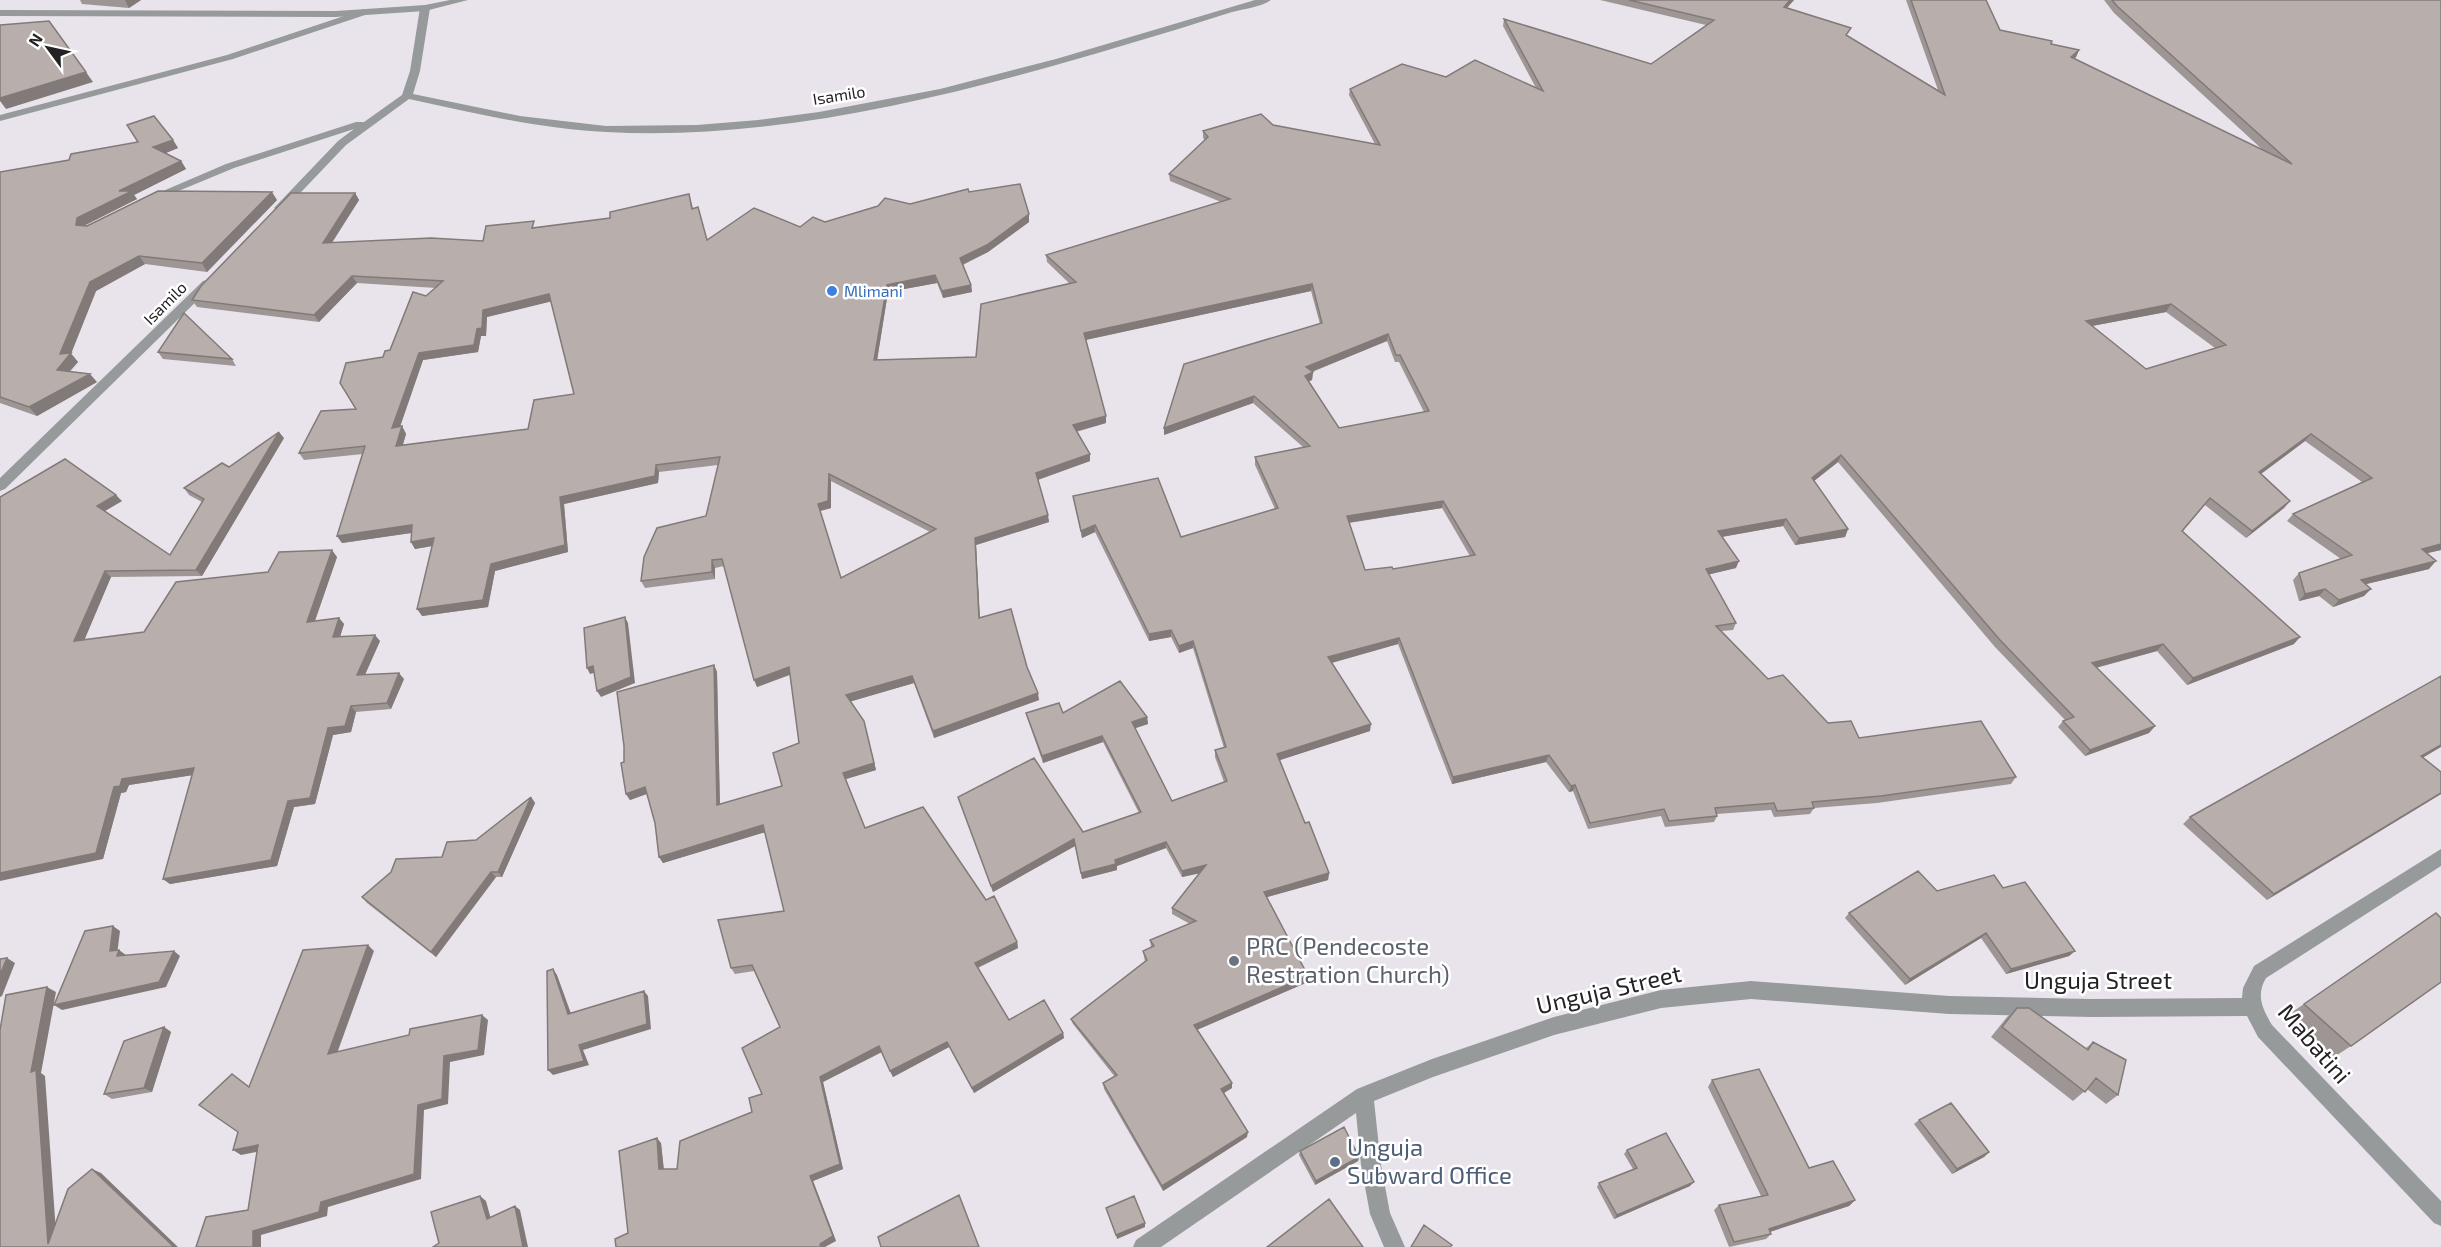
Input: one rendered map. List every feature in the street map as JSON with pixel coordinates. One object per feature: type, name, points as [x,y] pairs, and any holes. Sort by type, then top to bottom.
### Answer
[{"type":"street","points":[[0,14],[186,15],[364,12],[425,8],[463,0]]},
{"type":"street","name":"Isamilo","points":[[407,96],[528,120],[633,130],[778,121],[889,104],[980,82],[1120,44],[1194,19],[1266,0]]},
{"type":"street","points":[[273,215],[342,143],[407,96],[415,71],[425,8]]},
{"type":"street","points":[[0,118],[273,43],[364,12]]},
{"type":"street","points":[[136,206],[231,166],[368,122]]},
{"type":"street","name":"Isamilo","points":[[0,486],[216,274]]},
{"type":"street","name":"Mabatini","points":[[2441,857],[2260,972],[2250,985],[2251,1007],[2265,1031],[2441,1216]]},
{"type":"street","name":"Unguja Street","points":[[1143,1247],[1364,1096],[1432,1068],[1554,1026],[1660,999],[1751,990],[1949,1005],[2091,1008],[2251,1007]]},
{"type":"street","points":[[1364,1096],[1371,1165],[1380,1214],[1395,1247]]},
{"type":"building","points":[[1629,0],[1790,0],[1784,7],[1851,28],[1846,35],[1945,95],[1911,0],[1986,0],[2000,30],[2052,41],[2051,44],[2079,50],[2071,57],[2292,164],[2112,0],[2441,0],[2441,544],[2422,549],[2436,561],[2361,580],[2371,589],[2339,600],[2325,589],[2305,594],[2299,573],[2352,555],[2293,514],[2372,478],[2311,434],[2259,472],[2290,501],[2252,531],[2210,498],[2182,531],[2300,637],[2193,678],[2163,644],[2092,663],[2155,726],[2090,750],[2063,721],[2074,717],[2000,640],[1841,455],[1812,478],[1848,529],[1799,538],[1786,519],[1718,531],[1739,561],[1706,569],[1736,623],[1716,626],[1768,679],[1783,675],[1828,723],[1851,721],[1859,738],[1981,721],[2016,777],[1881,796],[1812,802],[1814,808],[1777,811],[1774,803],[1715,808],[1717,816],[1669,821],[1664,809],[1590,823],[1575,785],[1571,786],[1549,755],[1453,777],[1399,638],[1328,657],[1371,724],[1277,754],[1305,823],[1309,822],[1329,873],[1264,892],[1308,976],[1194,1025],[1232,1083],[1221,1089],[1248,1132],[1162,1186],[1103,1083],[1117,1075],[1071,1019],[1147,960],[1143,951],[1154,946],[1150,940],[1196,921],[1172,908],[1206,865],[1182,871],[1166,842],[1115,860],[1116,864],[1081,873],[1074,839],[991,886],[958,797],[1034,758],[1083,832],[1141,812],[1102,736],[1042,756],[1026,713],[1059,703],[1063,713],[1120,681],[1147,717],[1132,722],[1172,801],[1227,781],[1215,750],[1226,747],[1193,641],[1179,646],[1171,630],[1149,634],[1095,525],[1081,531],[1073,496],[1158,478],[1181,537],[1278,508],[1255,457],[1310,446],[1254,396],[1164,428],[1184,364],[1322,323],[1312,284],[1084,333],[1106,416],[1073,425],[1090,454],[1036,473],[1048,515],[975,538],[979,618],[1011,609],[1027,667],[1038,693],[933,731],[912,676],[846,695],[864,721],[874,763],[843,773],[865,828],[923,807],[986,900],[994,896],[1017,942],[975,963],[1009,1020],[1044,1000],[1063,1033],[972,1088],[947,1042],[890,1071],[879,1046],[820,1077],[840,1164],[810,1176],[833,1236],[820,1244],[821,1247],[616,1247],[615,1239],[628,1233],[619,1151],[657,1138],[659,1169],[677,1169],[680,1141],[752,1112],[749,1098],[762,1094],[742,1048],[780,1027],[752,965],[731,968],[718,920],[784,911],[763,825],[659,857],[655,823],[645,787],[626,794],[621,763],[624,762],[624,746],[617,692],[714,665],[717,805],[782,786],[773,753],[799,743],[789,667],[754,680],[722,559],[712,560],[712,572],[641,581],[644,557],[657,528],[706,516],[720,457],[656,465],[655,476],[560,497],[565,545],[491,564],[483,600],[417,609],[434,538],[411,542],[412,525],[337,536],[365,446],[299,453],[321,411],[356,409],[340,383],[346,363],[383,357],[385,351],[390,350],[413,292],[426,296],[443,281],[352,276],[314,315],[192,300],[201,286],[291,193],[355,193],[323,243],[431,238],[483,241],[486,226],[534,221],[532,228],[610,218],[610,212],[689,194],[692,209],[698,207],[707,240],[754,208],[800,227],[813,217],[825,222],[878,206],[885,198],[910,204],[968,189],[969,192],[1020,184],[1029,214],[987,245],[960,258],[971,285],[942,291],[935,275],[887,285],[874,360],[976,357],[981,304],[1076,282],[1046,255],[1230,199],[1169,174],[1208,137],[1203,131],[1261,114],[1273,125],[1380,145],[1350,89],[1402,64],[1446,77],[1475,60],[1543,91],[1504,19],[1651,64],[1714,20]],"holes":[[[549,294],[574,394],[534,400],[528,429],[396,446],[402,426],[392,428],[419,353],[474,345],[477,329],[482,328],[483,310]],[[2171,304],[2226,345],[2146,369],[2086,321]],[[1388,334],[1396,355],[1400,355],[1429,411],[1339,428],[1305,376],[1313,372],[1306,367]],[[829,474],[936,529],[841,578],[818,504],[828,501]],[[1443,501],[1475,555],[1393,569],[1392,567],[1365,570],[1347,516]]]},
{"type":"building","points":[[49,21],[86,72],[0,98],[0,25]]},
{"type":"building","points":[[154,116],[173,140],[153,147],[181,161],[119,191],[132,191],[77,218],[76,225],[87,226],[158,191],[272,192],[202,263],[139,256],[90,282],[60,354],[71,353],[57,370],[90,374],[29,407],[0,397],[0,172],[69,160],[71,154],[138,142],[127,125]]},
{"type":"building","points":[[184,313],[232,359],[158,352]]},
{"type":"building","points":[[279,432],[196,570],[105,571],[74,641],[144,632],[176,582],[268,572],[279,552],[332,550],[307,622],[339,618],[333,637],[375,635],[357,675],[399,673],[387,703],[351,706],[345,726],[328,728],[310,798],[288,801],[271,860],[163,879],[194,768],[122,779],[120,786],[114,787],[96,853],[0,873],[0,497],[65,459],[116,495],[97,506],[170,555],[204,499],[184,488],[222,463],[229,467]]},
{"type":"building","points":[[625,617],[631,677],[597,691],[593,666],[587,668],[584,628]]},
{"type":"building","points":[[2441,676],[2441,745],[2421,756],[2441,772],[2441,793],[2274,894],[2190,817]]},
{"type":"building","points":[[531,797],[498,872],[491,872],[431,952],[362,897],[391,872],[396,859],[442,857],[447,842],[476,840]]},
{"type":"building","points":[[1918,871],[1937,891],[1994,875],[2003,888],[2025,882],[2075,951],[2011,969],[1986,933],[1910,979],[1849,913]]},
{"type":"building","points":[[2436,913],[2441,918],[2441,982],[2351,1046],[2304,1004]]},
{"type":"building","points":[[113,926],[110,951],[119,950],[117,956],[174,951],[159,982],[54,1005],[85,931]]},
{"type":"building","points":[[368,945],[328,1054],[409,1035],[410,1029],[482,1015],[478,1050],[444,1056],[442,1099],[418,1105],[414,1174],[321,1202],[319,1212],[253,1231],[253,1247],[196,1247],[206,1217],[248,1210],[258,1145],[233,1150],[238,1132],[199,1105],[232,1074],[249,1087],[303,950]]},
{"type":"building","points":[[7,958],[0,975],[0,959]]},
{"type":"building","points":[[553,969],[568,1014],[644,991],[647,1024],[579,1045],[584,1061],[548,1070],[547,971]]},
{"type":"building","points":[[47,987],[31,1072],[36,1070],[48,1244],[68,1189],[92,1169],[174,1247],[0,1247],[0,1030],[6,995]]},
{"type":"building","points":[[2017,1008],[2029,1008],[2088,1050],[2093,1042],[2126,1060],[2118,1095],[2096,1078],[2085,1092],[2002,1027]]},
{"type":"building","points":[[164,1027],[144,1088],[104,1094],[124,1041]]},
{"type":"building","points":[[1759,1069],[1809,1168],[1833,1161],[1855,1200],[1769,1229],[1771,1234],[1734,1242],[1719,1205],[1768,1195],[1712,1080]]},
{"type":"building","points":[[1951,1103],[1989,1152],[1957,1169],[1919,1120]]},
{"type":"building","points":[[1344,1127],[1359,1157],[1316,1181],[1300,1151]]},
{"type":"building","points":[[1666,1133],[1694,1182],[1617,1215],[1599,1183],[1637,1168],[1627,1150]]},
{"type":"building","points":[[959,1195],[979,1247],[881,1247],[878,1237]]},
{"type":"building","points":[[480,1196],[487,1219],[515,1206],[523,1247],[433,1247],[439,1243],[431,1212]]},
{"type":"building","points":[[1134,1196],[1145,1223],[1116,1235],[1106,1208]]},
{"type":"building","points":[[1329,1199],[1363,1247],[1267,1247]]},
{"type":"building","points":[[1424,1225],[1452,1245],[1450,1247],[1411,1247]]},
{"type":"place","name":"Mlimani","points":[[832,291]]},
{"type":"place","name":"PRC (Pendecoste Restration Church)","points":[[1234,961]]},
{"type":"place","name":"Unguja Subward Office","points":[[1335,1162]]}]
